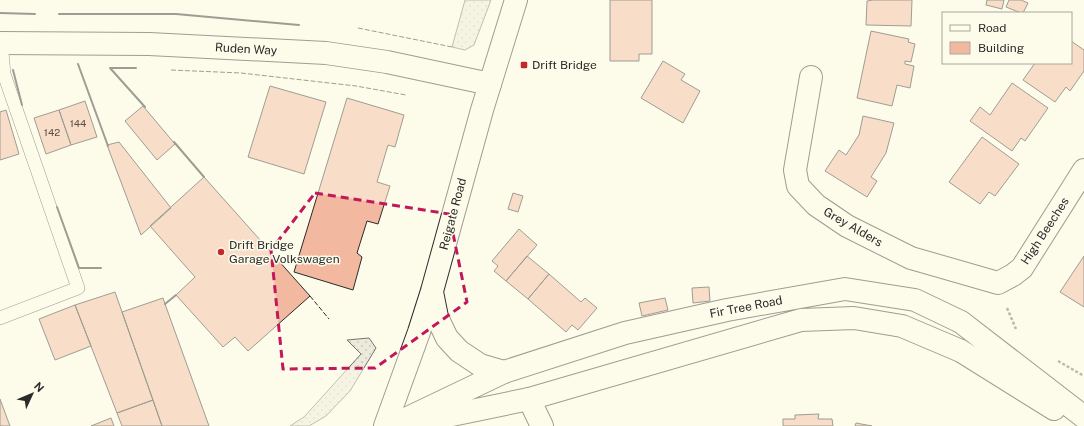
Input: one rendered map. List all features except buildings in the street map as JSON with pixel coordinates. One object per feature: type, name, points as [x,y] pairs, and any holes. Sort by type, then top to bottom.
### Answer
[{"type":"main road","name":"Reigate Road","points":[[385,426],[419,332],[432,291],[490,84],[516,0]]},
{"type":"main road","name":"Ruden Way","points":[[0,43],[149,44],[326,53],[387,62],[490,84]]},
{"type":"main road","name":"Grey Alders","points":[[811,77],[795,170],[798,186],[816,205],[847,226],[911,258],[998,283]]},
{"type":"main road","name":"High Beeches","points":[[998,283],[1022,268],[1084,170]]},
{"type":"main road","name":"Fir Tree Road","points":[[390,426],[504,372],[625,333],[727,310],[845,289],[914,300],[961,322],[1084,417]]},
{"type":"main road","points":[[432,291],[437,317],[447,338],[459,351],[480,365],[504,372]]},
{"type":"main road","name":"Fir Tree Road","points":[[399,426],[529,399],[801,320],[854,318],[902,326],[961,351],[1080,426]]},
{"type":"main road","points":[[529,399],[542,426]]},
{"type":"lane","points":[[0,43],[4,74],[78,288],[0,318]]},
{"type":"path","points":[[998,283],[1017,332]]},
{"type":"path","points":[[1052,358],[1084,376]]},
{"type":"highlighted area","points":[[315,193],[449,214],[467,302],[375,368],[283,369],[271,250]]},
{"type":"shaded area","points":[[465,0],[491,0],[474,45],[465,50],[452,47]]},
{"type":"shaded area","points":[[369,338],[376,348],[350,391],[326,416],[309,426],[290,426],[304,417],[361,354],[347,340]]},
{"type":"fence","points":[[358,28],[452,47]]},
{"type":"fence","points":[[171,70],[241,73],[356,86],[406,95]]},
{"type":"fence","points":[[310,296],[329,319]]},
{"type":"wall","points":[[0,13],[35,14]]},
{"type":"wall","points":[[59,14],[176,14],[299,25]]},
{"type":"wall","points":[[78,64],[108,146]]},
{"type":"wall","points":[[136,68],[110,68],[145,107]]},
{"type":"wall","points":[[13,70],[22,105]]},
{"type":"wall","points":[[174,142],[204,177]]},
{"type":"wall","points":[[57,207],[79,268],[101,268]]},
{"type":"wall","points":[[165,304],[176,295]]},
{"type":"place","name":"Drift Bridge","points":[[524,65]]},
{"type":"place","name":"Drift Bridge Garage Volkswagen","points":[[221,252]]}]
